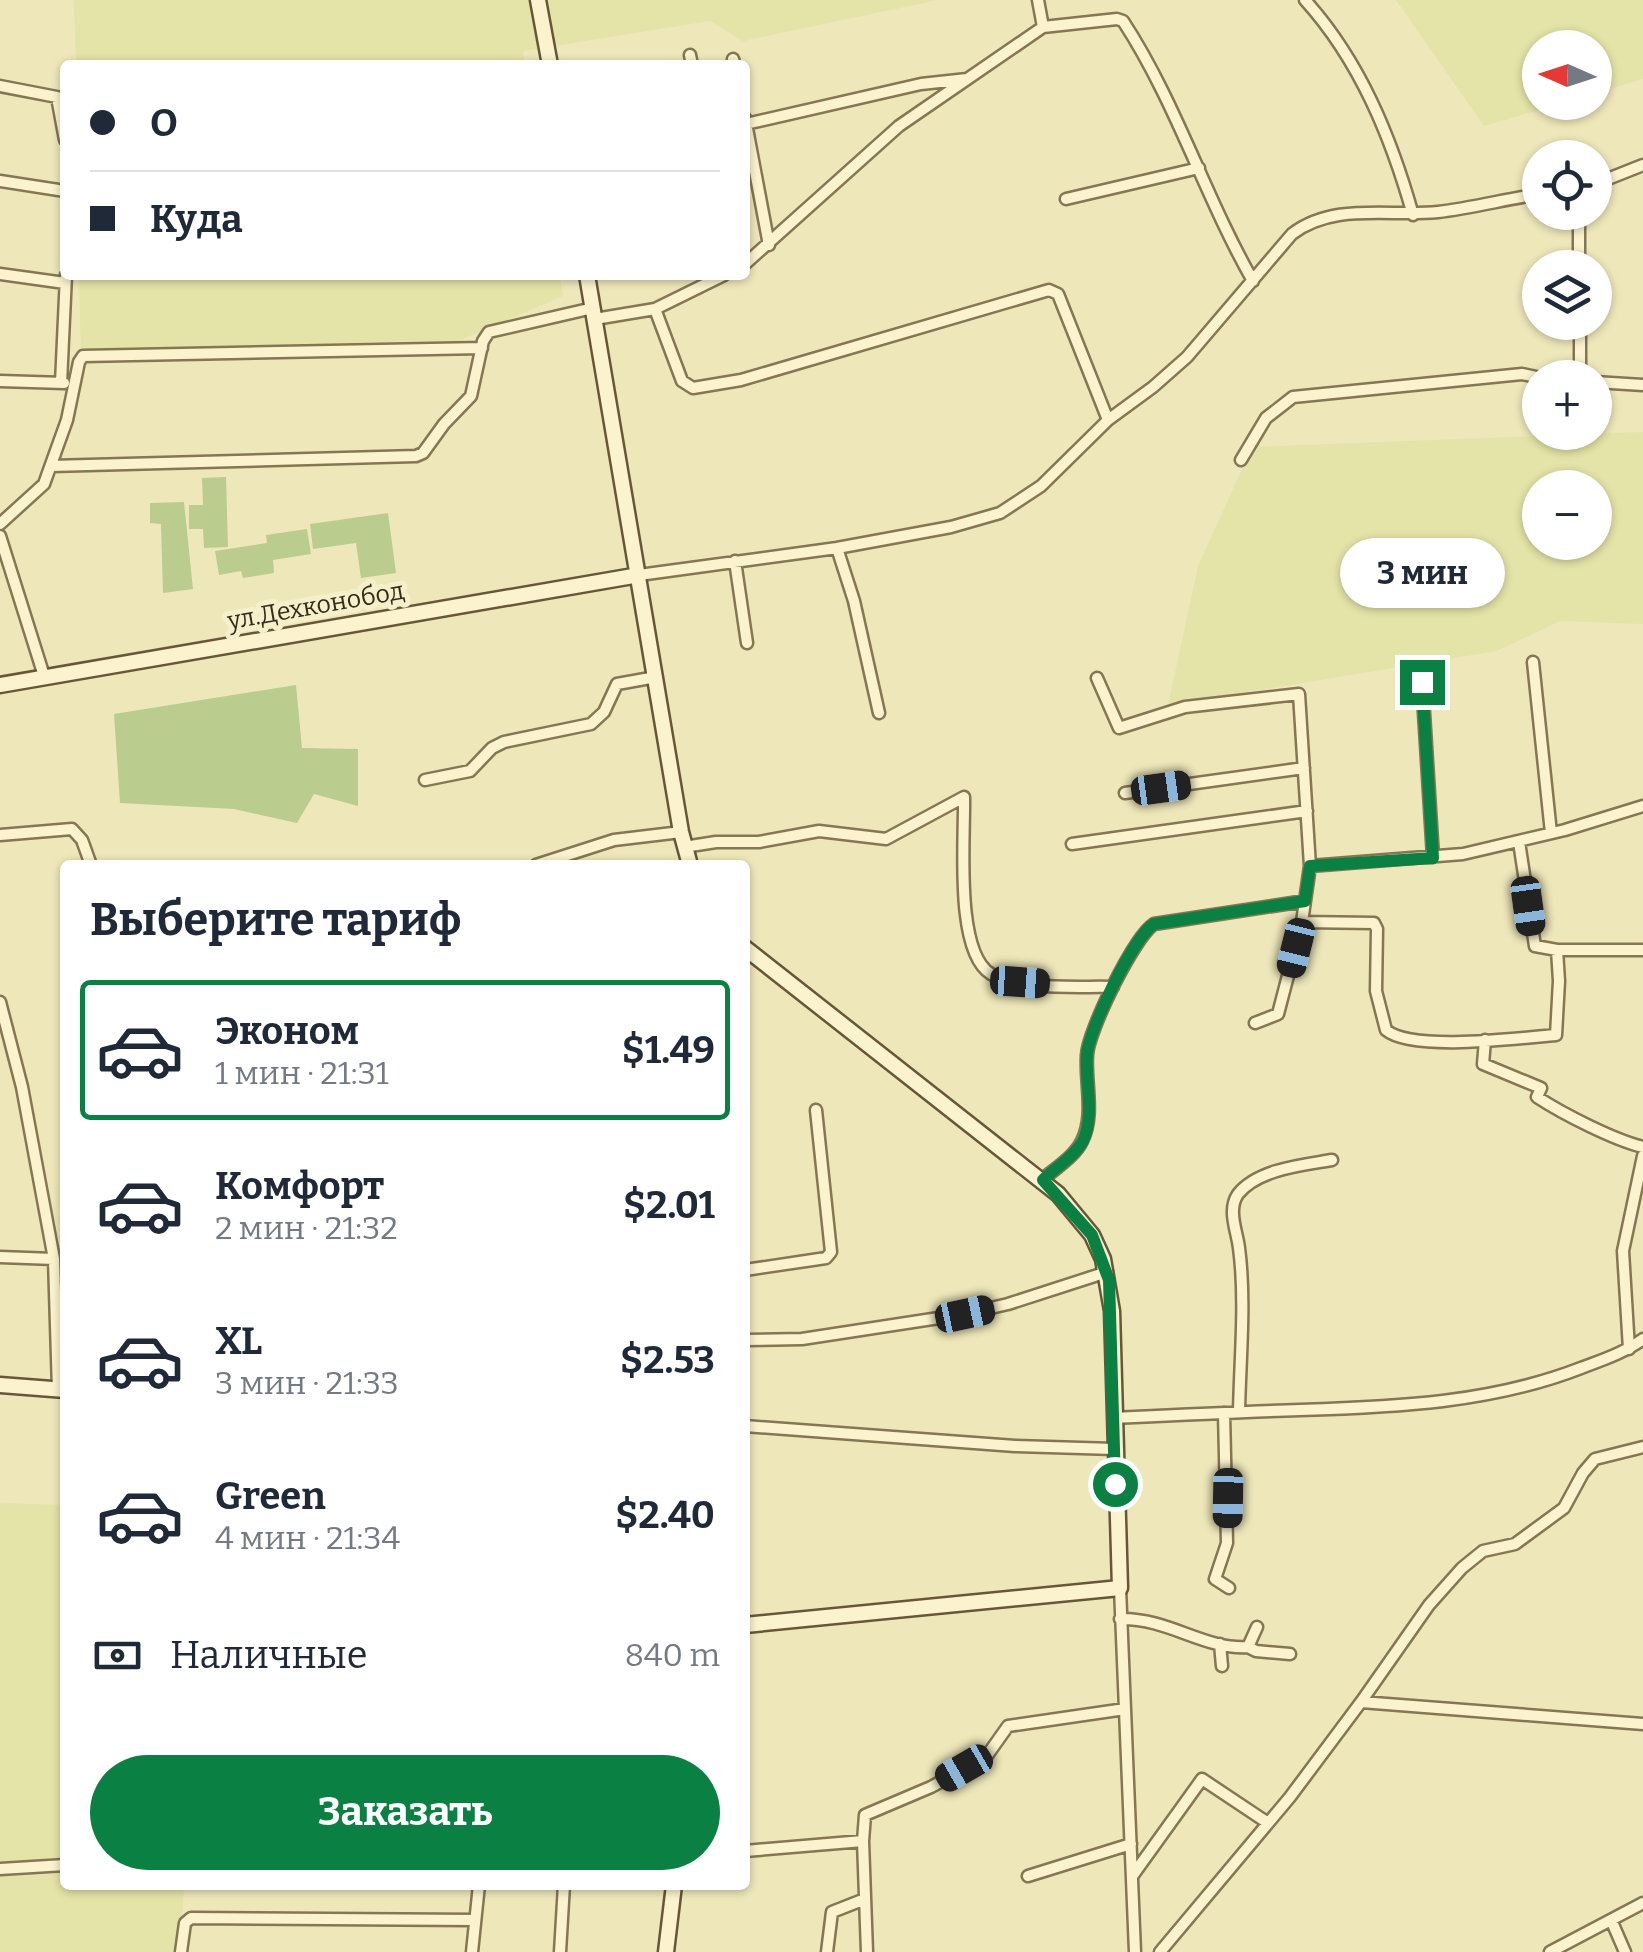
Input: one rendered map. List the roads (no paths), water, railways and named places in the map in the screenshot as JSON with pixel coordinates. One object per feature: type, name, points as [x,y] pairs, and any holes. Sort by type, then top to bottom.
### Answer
[{"type":"main road","points":[[538,0],[549,60]]},
{"type":"main road","points":[[588,280],[688,860]]},
{"type":"main road","name":"ул.Дехконобод","points":[[0,685],[640,575]]},
{"type":"main road","points":[[750,952],[1043,1180],[1092,1235],[1106,1272],[1112,1310],[1120,1588],[750,1625]]},
{"type":"main road","points":[[0,1385],[60,1390]]},
{"type":"main road","points":[[666,1952],[673,1890]]},
{"type":"street","points":[[1038,0],[1043,27]]},
{"type":"street","points":[[1305,0],[1347,56],[1377,110],[1396,154],[1414,214]]},
{"type":"street","points":[[750,260],[899,126],[1043,27],[1118,19],[1148,62],[1253,281]]},
{"type":"street","points":[[750,119],[921,84],[968,79]]},
{"type":"street","points":[[0,86],[57,97],[60,113]]},
{"type":"street","points":[[750,142],[769,245]]},
{"type":"street","points":[[1612,177],[1643,165]]},
{"type":"street","points":[[1066,199],[1199,168]]},
{"type":"street","points":[[0,182],[60,190]]},
{"type":"street","points":[[640,575],[837,548],[1000,514],[1040,486],[1108,420],[1153,387],[1186,356],[1292,234],[1314,221],[1354,213],[1460,210],[1522,198]]},
{"type":"street","points":[[0,274],[60,279]]},
{"type":"street","points":[[61,383],[66,280]]},
{"type":"street","points":[[51,466],[416,456],[423,454],[471,396],[489,332],[594,313],[655,309],[714,280]]},
{"type":"street","points":[[655,309],[682,381],[692,388],[741,380],[1049,290],[1058,294],[1108,420]]},
{"type":"street","points":[[0,524],[38,491],[51,466],[68,420],[79,362],[88,354],[482,348]]},
{"type":"street","points":[[1241,460],[1266,418],[1293,397],[1522,374]]},
{"type":"street","points":[[0,381],[75,383]]},
{"type":"street","points":[[1612,383],[1643,385]]},
{"type":"street","points":[[0,536],[44,676]]},
{"type":"street","points":[[837,548],[854,601],[879,713]]},
{"type":"street","points":[[735,561],[747,643]]},
{"type":"street","points":[[1533,662],[1551,834]]},
{"type":"street","points":[[425,780],[470,772],[492,748],[504,742],[591,724],[604,712],[618,684],[656,676]]},
{"type":"street","points":[[1097,678],[1119,728],[1185,707],[1299,694],[1310,866],[1302,922],[1278,1014],[1256,1023]]},
{"type":"street","points":[[1422,682],[1433,858]]},
{"type":"street","points":[[1125,793],[1304,768]]},
{"type":"street","points":[[551,860],[600,843],[759,842],[819,831],[886,839],[964,797],[968,936],[984,968],[998,978],[1020,982],[1113,987]]},
{"type":"street","points":[[1310,866],[1433,858],[1519,842],[1643,806]]},
{"type":"street","points":[[1072,844],[1307,811]]},
{"type":"street","points":[[0,834],[72,829],[82,840],[89,860]]},
{"type":"street","points":[[1519,842],[1535,946],[1557,950],[1643,950]]},
{"type":"street","points":[[1043,1180],[1083,1140],[1089,1106],[1087,1048],[1113,987],[1142,936],[1154,924],[1305,901]]},
{"type":"street","points":[[1302,922],[1376,925],[1376,991],[1386,1030],[1393,1035],[1438,1042],[1556,1035],[1557,950]]},
{"type":"street","points":[[0,1002],[22,1087],[60,1309]]},
{"type":"street","points":[[1486,1040],[1483,1064],[1541,1088],[1537,1097],[1554,1108],[1643,1147]]},
{"type":"street","points":[[750,1269],[826,1258],[831,1252],[816,1110]]},
{"type":"street","points":[[1630,1349],[1623,1252],[1643,1156]]},
{"type":"street","points":[[1239,1412],[1242,1285],[1233,1206],[1240,1191],[1262,1178],[1286,1168],[1332,1160]]},
{"type":"street","points":[[0,1257],[54,1259]]},
{"type":"street","points":[[750,1340],[802,1340],[965,1314],[1106,1272]]},
{"type":"street","points":[[1115,1418],[1379,1407],[1474,1398],[1524,1387],[1630,1349],[1643,1339]]},
{"type":"street","points":[[1224,1412],[1227,1543],[1215,1579],[1229,1588]]},
{"type":"street","points":[[750,1426],[1114,1450]]},
{"type":"street","points":[[1160,1952],[1268,1823],[1361,1702],[1429,1604],[1476,1555],[1515,1544],[1564,1508],[1583,1473],[1596,1459],[1643,1448]]},
{"type":"street","points":[[1120,1588],[1135,1952]]},
{"type":"street","points":[[1120,1618],[1159,1622],[1220,1644],[1290,1654]]},
{"type":"street","points":[[1248,1647],[1257,1627]]},
{"type":"street","points":[[1220,1644],[1222,1666]]},
{"type":"street","points":[[1361,1702],[1643,1724]]},
{"type":"street","points":[[867,1952],[865,1815],[930,1788],[986,1757],[1004,1728],[1125,1709]]},
{"type":"street","points":[[1132,1876],[1202,1779],[1268,1823]]},
{"type":"street","points":[[750,1851],[863,1841]]},
{"type":"street","points":[[1028,1876],[1130,1844]]},
{"type":"street","points":[[0,1869],[60,1866]]},
{"type":"street","points":[[472,1952],[478,1890]]},
{"type":"street","points":[[560,1952],[564,1890]]},
{"type":"street","points":[[826,1952],[832,1912],[865,1900]]},
{"type":"street","points":[[1550,1952],[1643,1902]]},
{"type":"street","points":[[181,1952],[185,1923],[190,1918],[475,1920]]},
{"type":"street","points":[[1612,1922],[1624,1952]]}]
